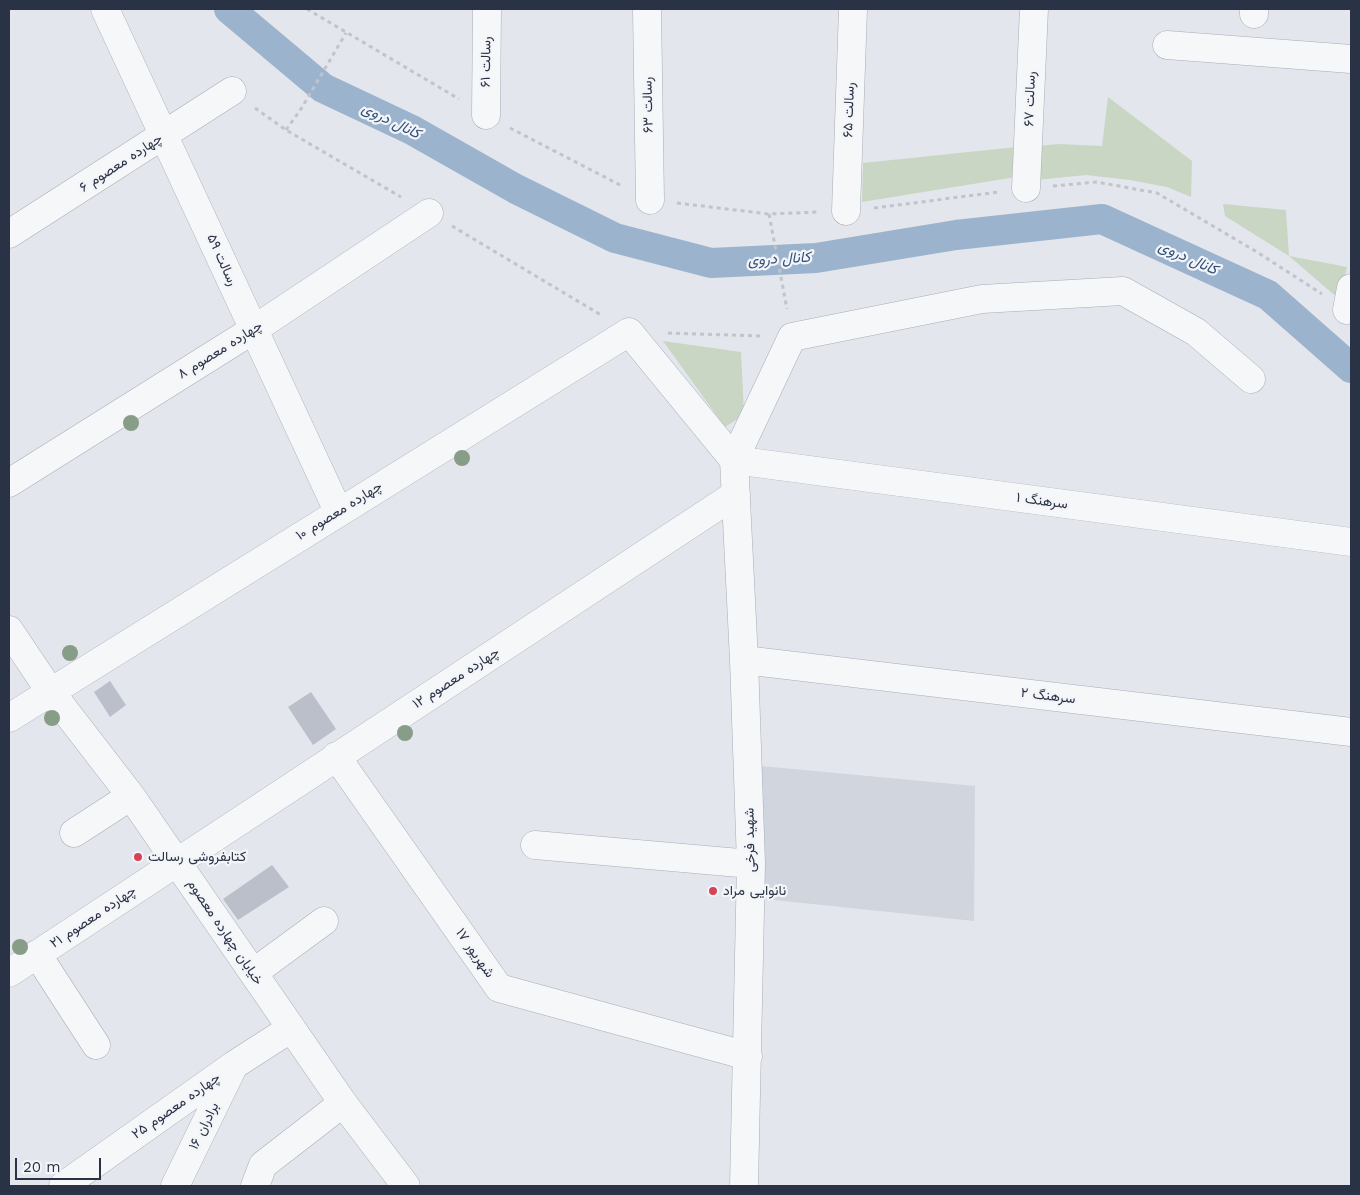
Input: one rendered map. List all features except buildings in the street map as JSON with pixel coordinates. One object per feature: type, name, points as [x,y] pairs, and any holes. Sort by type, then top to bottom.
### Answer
[{"type":"street","name":"رسالت ۵۹","points":[[105,9],[338,511]]},
{"type":"street","name":"رسالت ۶۱","points":[[486,115],[487,9]]},
{"type":"street","name":"رسالت ۶۳","points":[[647,9],[650,200]]},
{"type":"street","name":"رسالت ۶۵","points":[[846,211],[853,9]]},
{"type":"street","name":"رسالت ۶۷","points":[[1026,188],[1034,9]]},
{"type":"street","points":[[1168,44],[1351,59]]},
{"type":"street","name":"چهارده معصوم ۶","points":[[9,234],[232,91]]},
{"type":"street","name":"چهارده معصوم ۸","points":[[9,483],[253,330],[429,213]]},
{"type":"street","points":[[629,332],[734,460],[792,337],[982,299],[1123,291],[1196,332],[1251,379]]},
{"type":"street","name":"چهارده معصوم ۱۰","points":[[9,718],[338,511],[629,332]]},
{"type":"street","name":"شهید فرخی","points":[[734,460],[744,660],[751,864],[744,1186]]},
{"type":"street","name":"سرهنگ ۱","points":[[734,460],[1351,542]]},
{"type":"street","name":"چهارده معصوم ۱۲","points":[[176,861],[736,494]]},
{"type":"street","name":"خیابان چهارده معصوم","points":[[9,630],[50,692],[131,796],[290,1029],[406,1186]]},
{"type":"street","name":"سرهنگ ۲","points":[[744,660],[1351,732]]},
{"type":"street","name":"۱۷ شهریور","points":[[336,756],[499,988],[748,1056]]},
{"type":"street","points":[[74,833],[131,796]]},
{"type":"street","points":[[535,845],[751,864]]},
{"type":"street","name":"چهارده معصوم ۲۱","points":[[9,973],[176,861]]},
{"type":"street","points":[[253,974],[324,921]]},
{"type":"street","points":[[37,954],[96,1045]]},
{"type":"street","name":"چهارده معصوم ۲۵","points":[[63,1186],[234,1065],[290,1029]]},
{"type":"street","name":"برادران ۱۶","points":[[175,1186],[234,1065]]},
{"type":"street","points":[[255,1186],[263,1165],[343,1103]]},
{"type":"path","points":[[286,130],[301,109],[346,32],[307,9]]},
{"type":"path","points":[[769,214],[786,302]]},
{"type":"path","points":[[629,332],[792,337]]},
{"type":"shaded area","points":[[761,766],[975,786],[974,921],[765,899]]},
{"type":"green space","points":[[1108,97],[1192,161],[1191,197],[1167,187],[1130,180],[1086,175],[1036,180],[1037,146],[1059,144],[1102,146]]},
{"type":"green space","points":[[1017,147],[1016,177],[862,202],[863,163]]},
{"type":"green space","points":[[1223,204],[1286,210],[1289,256],[1225,216]]},
{"type":"green space","points":[[1289,256],[1347,267],[1340,300]]},
{"type":"green space","points":[[663,341],[741,352],[744,415],[725,427]]},
{"type":"waterway","name":"کانال دروی","points":[[229,9],[323,88],[412,130],[516,189],[615,238],[711,263],[816,258],[956,235],[1102,219],[1268,295],[1351,368]]},
{"type":"place","name":"کتابفروشی رسالت","points":[[138,857]]},
{"type":"place","name":"نانوایی مراد","points":[[713,891]]}]
